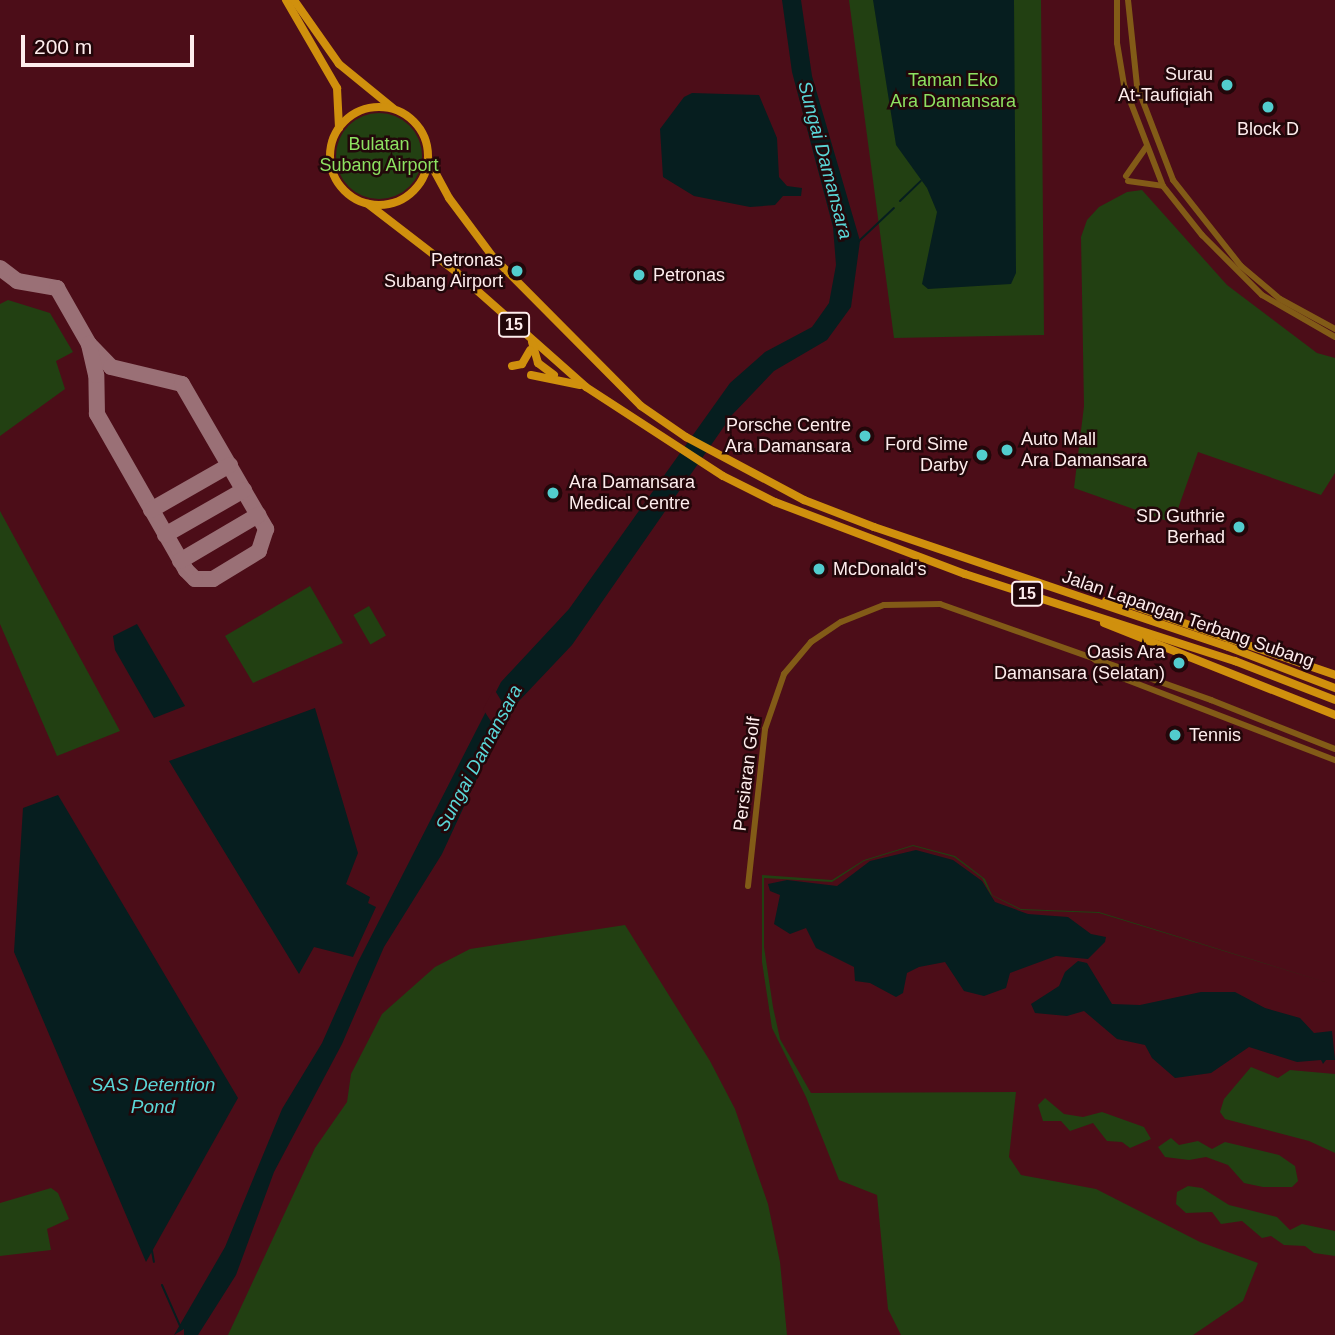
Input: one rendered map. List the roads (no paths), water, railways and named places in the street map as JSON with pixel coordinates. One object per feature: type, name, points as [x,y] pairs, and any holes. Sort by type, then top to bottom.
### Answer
[{"type":"main road","name":"15","points":[[286,0],[337,88],[339,128],[332,140],[331,167],[344,191],[368,204]]},
{"type":"main road","name":"15","points":[[294,0],[340,64],[423,132],[429,161]]},
{"type":"main road","points":[[339,128],[363,109],[393,108]]},
{"type":"main road","points":[[368,204],[382,206],[409,196],[422,180],[429,161]]},
{"type":"main road","name":"Jalan Lapangan Terbang Subang","points":[[429,161],[449,198],[493,257],[557,326],[669,427],[730,463],[804,500],[874,527],[1079,596],[1335,688]]},
{"type":"main road","name":"Jalan Lapangan Terbang Subang","points":[[368,204],[455,271],[530,344],[586,387],[723,476],[836,526],[1335,700]]},
{"type":"main road","points":[[512,366],[522,363],[530,344]]},
{"type":"main road","points":[[530,344],[531,372],[586,387]]},
{"type":"main road","points":[[530,344],[538,363],[556,377]]},
{"type":"main road","points":[[1079,596],[1131,605],[1335,675]]},
{"type":"main road","points":[[1076,609],[1122,632],[1335,715]]},
{"type":"street","points":[[1117,0],[1119,63],[1146,147],[1163,186],[1235,271],[1262,295],[1335,337]]},
{"type":"street","points":[[1128,0],[1138,86],[1173,180],[1241,266],[1280,299],[1335,329]]},
{"type":"street","points":[[1146,147],[1127,179],[1163,186]]},
{"type":"street","name":"Persiaran Golf","points":[[748,886],[768,713],[796,656],[841,622],[884,605],[923,602],[1093,657],[1335,749]]},
{"type":"street","name":"Persiaran Golf","points":[[1093,657],[1117,676],[1335,760]]},
{"type":"water","name":"Sungai Damansara","points":[[782,0],[801,0],[812,76],[860,241],[851,307],[827,340],[774,371],[732,415],[572,645],[518,702],[491,748],[442,854],[384,947],[342,1044],[274,1172],[236,1275],[198,1335],[184,1335],[184,1329],[174,1335],[225,1247],[282,1109],[322,1043],[358,962],[501,682],[569,609],[730,383],[765,352],[812,327],[829,303],[836,265],[833,227],[792,72]]},
{"type":"water","points":[[873,0],[1014,0],[1016,273],[1011,284],[928,289],[922,284],[937,212],[927,188],[896,145]]},
{"type":"water","points":[[692,93],[759,95],[777,138],[779,177],[787,186],[802,188],[801,196],[783,196],[775,205],[750,207],[694,196],[663,177],[660,129],[684,97]]},
{"type":"water","points":[[137,624],[185,706],[154,718],[115,650],[113,636]]},
{"type":"water","points":[[315,708],[358,853],[346,884],[370,897],[368,903],[376,907],[353,957],[314,947],[299,974],[169,761]]},
{"type":"water","name":"SAS Detention Pond","points":[[58,795],[238,1098],[146,1262],[14,952],[23,808]]},
{"type":"water","points":[[916,850],[953,860],[982,881],[995,902],[1028,914],[1068,917],[1091,934],[1106,937],[1105,942],[1088,959],[1056,956],[1010,973],[1006,988],[984,996],[964,991],[945,962],[919,967],[907,973],[903,993],[896,997],[870,983],[855,981],[854,967],[816,948],[806,928],[790,934],[774,924],[780,895],[770,891],[768,884],[787,880],[837,886],[870,861]]},
{"type":"water","points":[[1078,961],[1087,963],[1112,1004],[1140,1005],[1201,992],[1235,992],[1265,1008],[1300,1018],[1314,1033],[1332,1031],[1335,1060],[1326,1060],[1323,1064],[1321,1060],[1297,1062],[1249,1047],[1211,1073],[1175,1078],[1152,1058],[1145,1045],[1117,1039],[1084,1011],[1067,1016],[1035,1013],[1031,1004],[1059,986],[1065,972]]},
{"type":"waterway","points":[[900,201],[921,181]]},
{"type":"waterway","name":"Sungai Damansara","points":[[859,241],[894,208]]},
{"type":"waterway","points":[[152,1251],[154,1262]]},
{"type":"waterway","points":[[162,1285],[180,1326]]},
{"type":"place","name":"Surau At-Taufiqiah","points":[[1227,85]]},
{"type":"place","name":"Block D","points":[[1268,107]]},
{"type":"place","name":"Petronas Subang Airport","points":[[517,271]]},
{"type":"place","name":"Petronas","points":[[639,275]]},
{"type":"place","name":"Porsche Centre Ara Damansara","points":[[865,436]]},
{"type":"place","name":"Auto Mall Ara Damansara","points":[[1007,450]]},
{"type":"place","name":"Ford Sime Darby","points":[[982,455]]},
{"type":"place","name":"Ara Damansara Medical Centre","points":[[553,493]]},
{"type":"place","name":"SD Guthrie Berhad","points":[[1239,527]]},
{"type":"place","name":"McDonald's","points":[[819,569]]},
{"type":"place","name":"Oasis Ara Damansara (Selatan)","points":[[1179,663]]},
{"type":"place","name":"Tennis","points":[[1175,735]]},
{"type":"park label","name":"Taman Eko Ara Damansara","points":[[953,91]]},
{"type":"park label","name":"Bulatan Subang Airport","points":[[379,155]]}]
